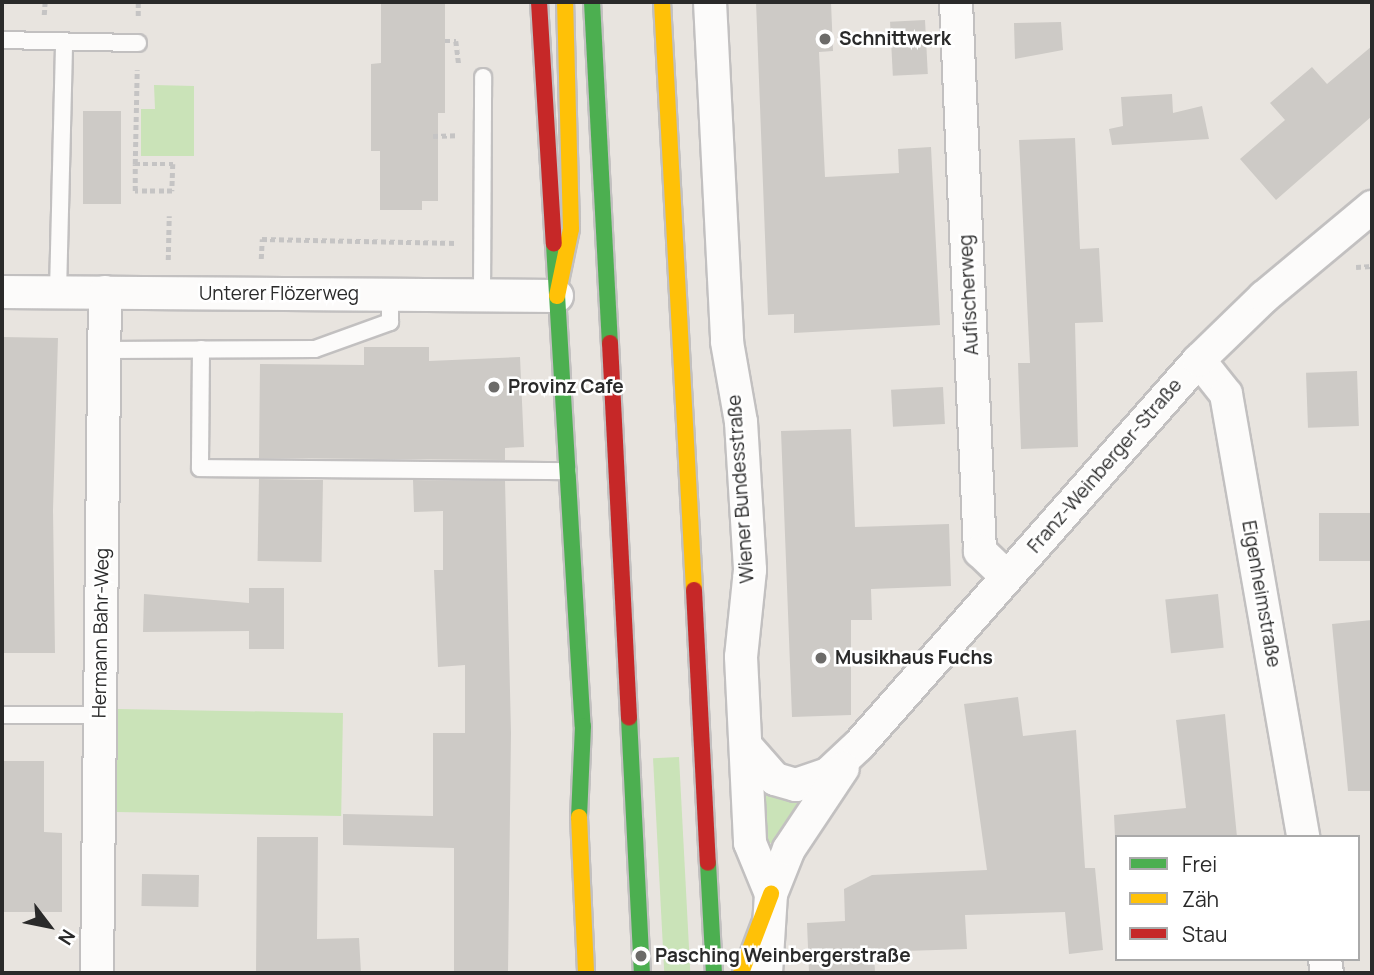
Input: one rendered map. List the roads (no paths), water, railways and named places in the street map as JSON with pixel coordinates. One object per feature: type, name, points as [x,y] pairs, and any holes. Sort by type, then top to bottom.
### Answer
[{"type":"main road","points":[[539,2],[583,726],[578,827],[586,973]]},
{"type":"main road","points":[[557,296],[570,229],[565,2]]},
{"type":"main road","points":[[592,2],[642,973]]},
{"type":"main road","points":[[662,2],[714,973]]},
{"type":"main road","points":[[741,973],[771,894]]},
{"type":"street","name":"Wiener Bundesstraße","points":[[710,2],[727,342],[741,422],[750,569],[741,657],[750,843],[771,894],[766,973]]},
{"type":"street","name":"Aufischerweg","points":[[956,2],[980,551],[1007,577]]},
{"type":"street","name":"Franz-Weinberger-Straße","points":[[746,746],[775,779],[796,785],[828,774],[859,745],[1199,360],[1264,297],[1372,208]]},
{"type":"street","name":"Unterer Flözerweg","points":[[2,292],[557,296]]},
{"type":"street","name":"Hermann Bahr-Weg","points":[[97,973],[105,292]]},
{"type":"street","name":"Eigenheimstraße","points":[[1199,360],[1226,394],[1303,835]]},
{"type":"street","name":"Franz-Weinberger-Straße","points":[[771,894],[789,849],[859,745]]},
{"type":"lane","points":[[2,40],[138,43]]},
{"type":"lane","points":[[58,292],[64,41]]},
{"type":"lane","points":[[482,295],[483,77]]},
{"type":"lane","points":[[104,350],[315,349],[390,322],[390,295]]},
{"type":"lane","points":[[201,349],[200,468],[568,471]]},
{"type":"lane","points":[[2,715],[99,715]]},
{"type":"place","name":"Schnittwerk","points":[[825,39]]},
{"type":"place","name":"Provinz Cafe","points":[[494,387]]},
{"type":"place","name":"Musikhaus Fuchs","points":[[821,658]]},
{"type":"place","name":"Pasching Weinbergerstraße","points":[[641,956]]}]
